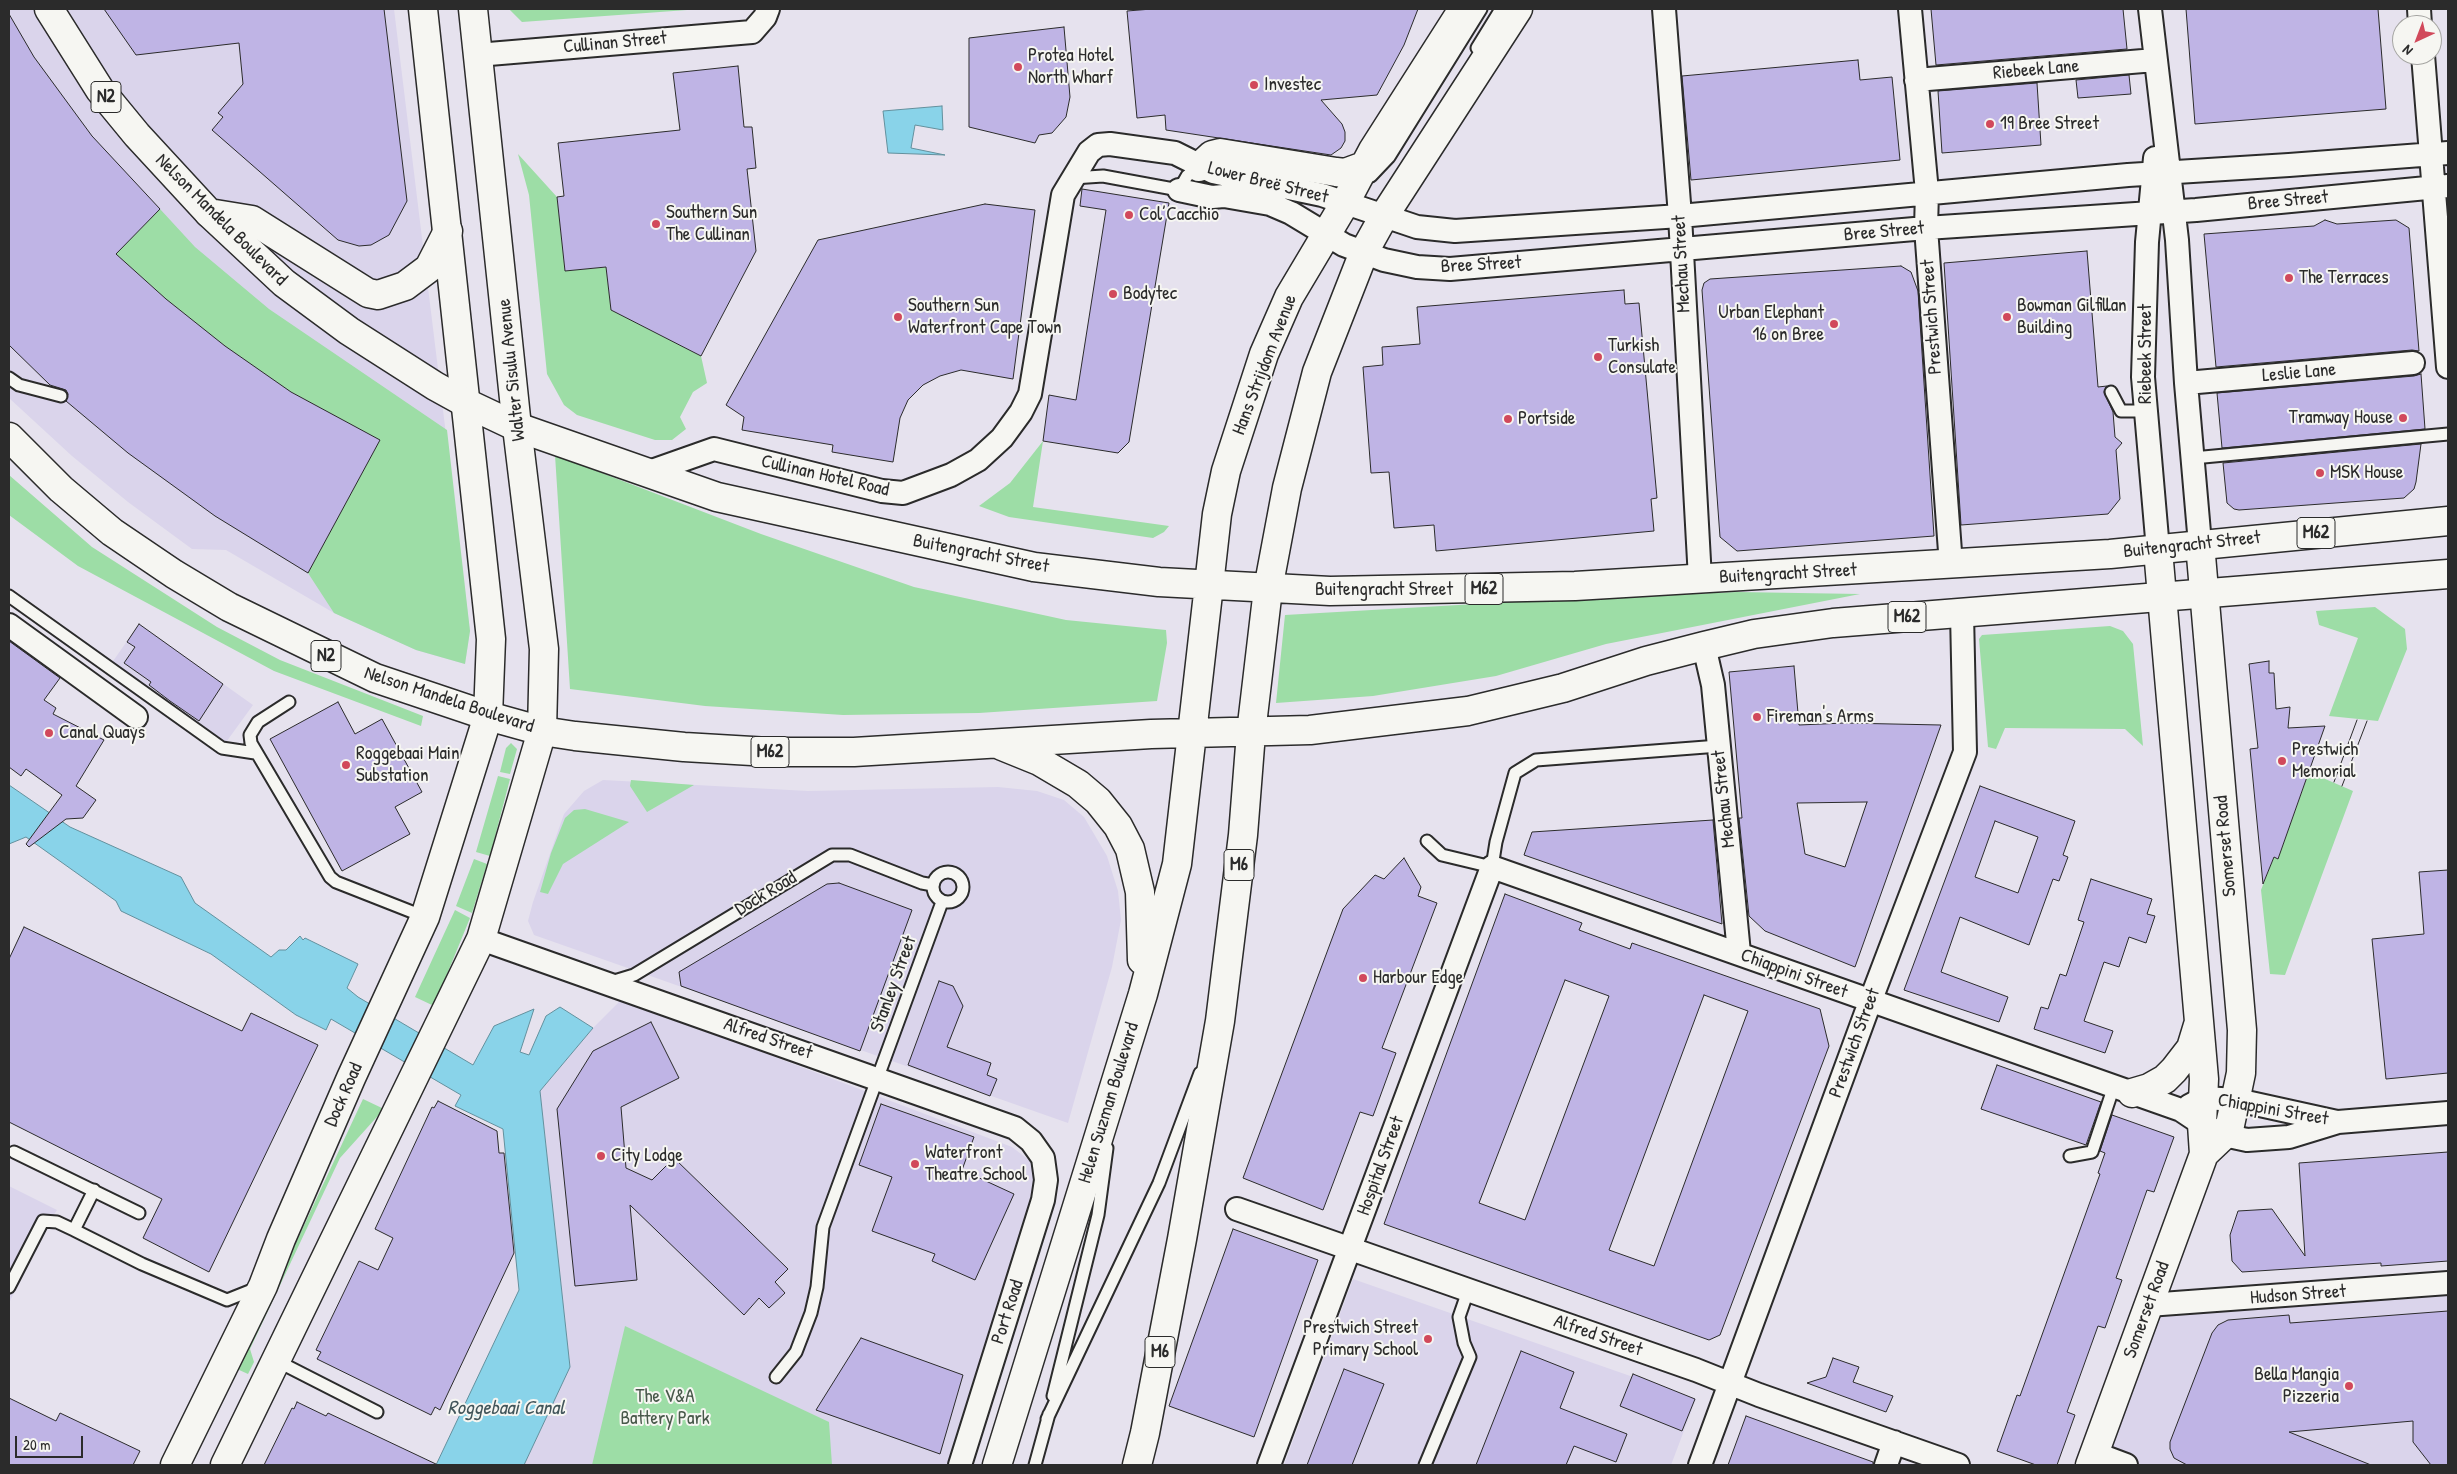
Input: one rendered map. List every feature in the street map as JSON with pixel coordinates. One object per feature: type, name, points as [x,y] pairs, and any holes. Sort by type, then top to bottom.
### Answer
[{"type":"main road","name":"Nelson Mandela Boulevard","points":[[49,9],[100,90],[137,135],[204,208],[284,283],[349,331],[464,402],[517,427]]},
{"type":"main road","points":[[423,9],[491,639],[488,716]]},
{"type":"main road","name":"Walter Sisulu Avenue","points":[[473,9],[517,427],[544,649],[542,730]]},
{"type":"main road","name":"Hans Strijdom Avenue","points":[[1190,733],[1216,514],[1237,432],[1264,354],[1290,297],[1345,203],[1364,166],[1463,9]]},
{"type":"main road","points":[[1268,588],[1287,488],[1317,372],[1364,252],[1384,216],[1518,9]]},
{"type":"main road","points":[[1199,167],[1212,155],[1220,153],[1345,173],[1364,166]]},
{"type":"main road","points":[[204,208],[252,220],[368,293],[378,295],[405,286],[429,268],[448,232]]},
{"type":"main road","name":"Buitengracht Street","points":[[517,427],[717,497],[1034,567],[1159,582],[1268,588],[1355,592],[1575,586],[1951,565],[2158,550],[2200,544],[2448,522]]},
{"type":"main road","name":"Nelson Mandela Boulevard","points":[[9,438],[61,489],[112,532],[174,574],[228,607],[375,678],[488,716],[542,730]]},
{"type":"main road","name":"Riebeek Street","points":[[2200,544],[2205,592]]},
{"type":"main road","name":"Riebeek Street","points":[[2158,550],[2162,596]]},
{"type":"main road","name":"M62","points":[[542,730],[575,736],[684,747],[769,752],[854,752],[1151,734],[1252,733],[1310,730],[1468,711],[1563,688],[1646,661],[1704,646],[1754,634],[1833,623],[2448,574]]},
{"type":"main road","name":"M6","points":[[1137,1465],[1145,1433],[1182,1239],[1220,1020],[1243,834],[1268,588]]},
{"type":"main road","name":"Somerset Road","points":[[2092,1459],[2204,1154],[2203,1117],[2230,1125],[2237,1100],[2243,1057],[2205,592]]},
{"type":"main road","points":[[2162,596],[2199,1018],[2203,1117]]},
{"type":"main road","name":"Dock Road","points":[[175,1465],[263,1286],[280,1240],[360,1057],[389,998],[425,916],[488,716]]},
{"type":"main road","points":[[225,1465],[481,939],[542,730]]},
{"type":"main road","name":"Helen Suzman Boulevard","points":[[996,1465],[1143,994],[1177,864],[1190,733]]},
{"type":"main road","points":[[998,744],[1040,761],[1078,784],[1098,801],[1118,826],[1130,849],[1140,892],[1143,994]]},
{"type":"main road","points":[[2123,1090],[2149,1088],[2165,1079],[2190,1048],[2199,1018]]},
{"type":"street","name":"Cullinan Street","points":[[478,55],[752,32],[765,17],[768,9]]},
{"type":"street","name":"Mechau Street","points":[[1664,9],[1680,216],[1700,579]]},
{"type":"street","name":"Prestwich Street","points":[[1910,9],[1927,192],[1926,228],[1951,565]]},
{"type":"street","name":"Riebeek Street","points":[[2150,9],[2162,113],[2161,172],[2151,213],[2147,242],[2143,377],[2158,550]]},
{"type":"street","name":"Riebeek Lane","points":[[1916,80],[2155,60]]},
{"type":"street","points":[[2425,65],[2441,187],[2448,367]]},
{"type":"street","name":"Lower Breë Street","points":[[1077,171],[1089,152],[1098,146],[1110,144],[1175,153],[1199,167],[1213,172],[1322,195],[1345,203]]},
{"type":"street","name":"Bree Street","points":[[1345,203],[1417,227],[1454,231],[1680,216],[2161,172],[2289,166],[2437,147]]},
{"type":"street","name":"Cullinan Hotel Road","points":[[646,473],[714,449],[882,491],[902,493],[951,475],[978,460],[1002,438],[1021,412],[1030,394],[1063,196],[1077,171]]},
{"type":"street","name":"Riebeek Street","points":[[2161,172],[2174,211],[2200,544]]},
{"type":"street","name":"Bree Street","points":[[1326,235],[1364,252],[1401,265],[1450,269],[1926,228],[2151,213],[2441,187]]},
{"type":"street","name":"Lower Breë Street","points":[[1179,190],[1281,207],[1326,235]]},
{"type":"street","name":"Leslie Lane","points":[[2186,383],[2413,363]]},
{"type":"street","name":"Prestwich Street","points":[[1700,1465],[1870,1002],[1965,752],[1962,613]]},
{"type":"street","points":[[9,625],[136,717]]},
{"type":"street","name":"Mechau Street","points":[[1704,646],[1713,685],[1739,953]]},
{"type":"street","name":"Chiappini Street","points":[[1492,867],[1739,953],[1870,1002],[2203,1117],[2247,1140],[2289,1137],[2338,1122],[2448,1113]]},
{"type":"street","name":"Hospital Street","points":[[1268,1465],[1492,867]]},
{"type":"street","name":"Alfred Street","points":[[481,939],[879,1078],[1015,1128],[1032,1140],[1043,1158]]},
{"type":"street","name":"Chiappini Street","points":[[2237,1100],[2338,1122]]},
{"type":"street","name":"Port Road","points":[[960,1465],[1043,1200],[1046,1180],[1043,1158]]},
{"type":"street","name":"Alfred Street","points":[[1237,1209],[1958,1465]]},
{"type":"street","name":"Hudson Street","points":[[2148,1305],[2448,1283]]},
{"type":"street","points":[[1886,1465],[1894,1442]]},
{"type":"street","points":[[2092,1459],[2126,1465]]},
{"type":"lane","points":[[1345,203],[1389,157],[1481,9]]},
{"type":"lane","points":[[1471,58],[1501,9]]},
{"type":"lane","points":[[1384,216],[1404,164],[1425,131]]},
{"type":"lane","points":[[1179,190],[1187,176],[1199,167]]},
{"type":"lane","name":"Lower Breë Street","points":[[1077,171],[1179,190]]},
{"type":"lane","points":[[9,378],[19,385],[61,396]]},
{"type":"lane","points":[[2111,392],[2121,411],[2146,411]]},
{"type":"lane","points":[[2193,458],[2448,434]]},
{"type":"lane","points":[[9,596],[222,748],[256,753]]},
{"type":"lane","points":[[289,702],[258,722],[252,728],[250,734],[256,753],[333,880],[425,916]]},
{"type":"lane","points":[[1427,841],[1442,855],[1492,867],[1496,842],[1515,773],[1536,760],[1719,746]]},
{"type":"lane","name":"Dock Road","points":[[607,984],[634,975],[832,855],[850,855],[922,883],[933,885]]},
{"type":"lane","points":[[946,872],[956,874],[963,881],[963,892],[952,903],[942,902],[934,895],[933,885],[937,876],[946,872]]},
{"type":"lane","name":"Stanley Street","points":[[776,1377],[796,1352],[810,1312],[817,1287],[823,1227],[942,902]]},
{"type":"lane","points":[[1047,1419],[1159,1183],[1220,1020]]},
{"type":"lane","points":[[1035,1465],[1098,1215],[1119,1072]]},
{"type":"lane","points":[[2070,1156],[2092,1152],[2123,1090]]},
{"type":"lane","points":[[14,1152],[139,1213]]},
{"type":"lane","points":[[74,1230],[94,1190]]},
{"type":"lane","points":[[9,1287],[43,1221],[57,1222],[142,1264],[227,1300],[263,1286]]},
{"type":"lane","points":[[1425,1465],[1470,1357],[1464,1343],[1459,1317],[1468,1291]]},
{"type":"lane","points":[[277,1361],[377,1412]]},
{"type":"shaded area","points":[[9,9],[394,9],[470,631],[465,664],[416,650],[334,613],[226,550],[192,549],[128,502],[72,456],[9,398]]},
{"type":"shaded area","points":[[139,624],[253,705],[224,745],[111,664]]},
{"type":"shaded area","points":[[603,780],[808,791],[998,787],[1037,791],[1064,800],[1084,817],[1107,856],[1118,891],[1121,920],[1112,967],[1068,1123],[534,935],[528,921],[564,814],[584,791]]},
{"type":"shaded area","points":[[622,999],[1012,1147],[1034,1164],[1037,1180],[951,1465],[524,1465],[570,1366],[540,1091],[593,1028]]},
{"type":"shaded area","points":[[9,1186],[57,1210],[45,1228],[9,1303]]},
{"type":"shaded area","name":"Prestwich Street Primary School","points":[[1353,1279],[1696,1399],[1671,1465],[1284,1465]]},
{"type":"shaded area","points":[[2448,1283],[2448,1465],[2090,1465],[2148,1305]]},
{"type":"green space","points":[[509,9],[701,9],[522,22]]},
{"type":"green space","points":[[518,154],[557,197],[565,271],[606,267],[611,310],[701,356],[707,383],[693,392],[680,417],[686,429],[672,440],[655,440],[577,415],[564,405],[547,374],[529,195]]},
{"type":"green space","points":[[160,209],[195,247],[269,309],[447,430],[470,631],[465,664],[416,650],[334,613],[308,573],[380,440],[291,392],[225,346],[166,299],[116,254]]},
{"type":"green space","points":[[1043,441],[1033,507],[1169,526],[1164,532],[1153,538],[1009,517],[979,506],[1010,483]]},
{"type":"green space","points":[[555,455],[761,534],[914,587],[1066,620],[1166,630],[1167,643],[1157,701],[979,713],[843,715],[705,706],[570,689]]},
{"type":"green space","points":[[9,475],[92,547],[217,627],[280,660],[423,716],[421,726],[274,671],[78,566],[9,515]]},
{"type":"green space","points":[[1737,592],[1860,594],[1606,644],[1496,676],[1373,696],[1276,703],[1285,615],[1528,601]]},
{"type":"green space","points":[[2375,607],[2405,629],[2407,649],[2378,721],[2329,716],[2358,638],[2319,625],[2316,611]]},
{"type":"green space","points":[[2110,626],[2123,631],[2133,644],[2143,746],[2125,729],[2005,728],[1996,749],[1988,747],[1979,639],[1982,635]]},
{"type":"green space","points":[[511,743],[517,749],[510,774],[500,772],[506,748]]},
{"type":"green space","points":[[2309,772],[2353,791],[2285,975],[2270,974],[2261,890],[2274,857],[2278,859]]},
{"type":"green space","points":[[498,776],[510,779],[490,856],[476,852]]},
{"type":"green space","points":[[631,780],[694,785],[647,812],[630,786]]},
{"type":"green space","points":[[585,809],[629,822],[563,864],[548,894],[540,892],[551,853],[565,818],[574,810]]},
{"type":"green space","points":[[474,859],[487,864],[472,913],[456,906]]},
{"type":"green space","points":[[455,910],[470,918],[434,1006],[415,997]]},
{"type":"green space","points":[[363,1099],[384,1109],[340,1158],[250,1349],[254,1362],[248,1374],[237,1369]]},
{"type":"green space","name":"The V&A Battery Park","points":[[625,1326],[829,1422],[832,1465],[592,1465]]},
{"type":"water","points":[[942,106],[943,130],[915,125],[911,148],[945,155],[888,153],[883,111]]},
{"type":"water","name":"Roggebaai Canal","points":[[9,785],[70,827],[181,877],[195,903],[271,957],[279,950],[286,950],[300,936],[303,940],[305,938],[358,964],[347,988],[358,997],[473,1065],[494,1026],[534,1009],[520,1052],[529,1055],[546,1016],[560,1007],[593,1028],[540,1091],[570,1367],[524,1465],[436,1465],[519,1290],[503,1129],[455,1106],[461,1095],[331,1019],[326,1030],[296,1015],[211,954],[121,911],[116,901],[26,837],[9,844]]},
{"type":"building","points":[[104,9],[384,9],[407,201],[389,235],[371,245],[359,246],[338,240],[212,130],[223,117],[218,113],[243,84],[239,43],[136,55]]},
{"type":"building","name":"Investec","points":[[1152,9],[1418,9],[1404,45],[1377,95],[1321,100],[1342,124],[1345,132],[1345,141],[1341,148],[1331,155],[1166,130],[1165,115],[1137,118],[1127,11]]},
{"type":"building","points":[[1931,9],[2123,9],[2127,49],[1936,65]]},
{"type":"building","points":[[2186,9],[2378,9],[2386,109],[2195,124]]},
{"type":"building","points":[[9,14],[34,57],[92,136],[160,209],[116,254],[166,299],[225,346],[291,392],[380,440],[308,573],[215,516],[128,453],[66,401],[68,394],[66,390],[50,385],[9,345]]},
{"type":"building","name":"Protea Hotel North Wharf","points":[[1064,27],[1070,97],[1066,117],[1052,133],[1039,135],[1035,143],[969,127],[969,38]]},
{"type":"building","points":[[1858,60],[1860,80],[1892,77],[1900,160],[1691,180],[1682,76]]},
{"type":"building","name":"Southern Sun The Cullinan","points":[[738,66],[744,127],[752,127],[756,168],[747,169],[756,251],[701,356],[611,310],[606,267],[565,271],[557,197],[564,196],[558,143],[680,130],[673,73]]},
{"type":"building","points":[[2129,75],[2131,94],[2078,98],[2076,80]]},
{"type":"building","name":"19 Bree Street","points":[[2037,83],[2041,145],[1942,153],[1938,91]]},
{"type":"building","points":[[1082,189],[1169,203],[1129,442],[1118,453],[1043,441],[1049,395],[1076,400],[1106,210],[1080,206]]},
{"type":"building","name":"Southern Sun Waterfront Cape Town","points":[[985,204],[1035,210],[1013,379],[961,370],[940,376],[923,385],[908,400],[900,418],[893,462],[832,452],[833,445],[742,430],[744,417],[726,405],[818,240]]},
{"type":"building","name":"The Terraces","points":[[2325,220],[2337,224],[2396,220],[2409,228],[2419,351],[2412,350],[2216,367],[2204,234],[2314,226]]},
{"type":"building","points":[[2087,251],[2098,387],[2107,386],[2104,392],[2113,412],[2115,437],[2122,443],[2116,450],[2120,499],[2108,514],[1961,525],[1944,263]]},
{"type":"building","points":[[1901,266],[1911,272],[1918,291],[1934,536],[1737,551],[1720,537],[1702,290],[1704,283],[1710,279]]},
{"type":"building","name":"Portside","points":[[1624,290],[1625,304],[1639,303],[1657,498],[1651,499],[1654,531],[1436,551],[1434,525],[1394,528],[1389,472],[1371,473],[1363,367],[1383,365],[1382,347],[1420,344],[1417,307]]},
{"type":"building","points":[[2421,374],[2425,429],[2222,448],[2217,393]]},
{"type":"building","name":"MSK House","points":[[2421,444],[2414,489],[2404,498],[2239,510],[2234,509],[2227,503],[2223,463]]},
{"type":"building","points":[[139,624],[223,684],[199,721],[149,685],[151,682],[124,663],[135,647],[127,642]]},
{"type":"building","name":"Canal Quays","points":[[9,641],[60,678],[44,700],[56,708],[53,714],[104,740],[76,786],[96,800],[83,818],[66,819],[29,847],[26,844],[62,795],[26,769],[21,776],[9,767]]},
{"type":"building","name":"Prestwich Memorial","points":[[2269,661],[2269,673],[2274,673],[2276,709],[2290,707],[2288,728],[2325,726],[2278,859],[2274,857],[2263,884],[2250,749],[2258,748],[2249,664]]},
{"type":"building","points":[[1794,666],[1799,725],[1844,723],[1941,725],[1855,967],[1765,931],[1749,916],[1739,818],[1742,818],[1729,672]],"holes":[[[1867,802],[1845,867],[1805,854],[1797,803]]]},
{"type":"building","name":"Roggebaai Main Substation","points":[[338,702],[355,734],[382,719],[422,792],[395,807],[410,834],[342,871],[270,739]]},
{"type":"building","points":[[1980,786],[2075,821],[2063,855],[2068,857],[2059,881],[2053,879],[2029,945],[1960,917],[1941,972],[2008,997],[1999,1022],[1904,990]],"holes":[[[1995,821],[2038,837],[2018,893],[1975,877]]]},
{"type":"building","points":[[1713,820],[1722,924],[1524,855],[1532,832]]},
{"type":"building","name":"Harbour Edge","points":[[1404,858],[1421,887],[1418,896],[1437,903],[1382,1048],[1396,1053],[1373,1116],[1360,1112],[1323,1210],[1243,1178],[1343,909],[1375,875],[1384,879]]},
{"type":"building","points":[[2448,870],[2448,1073],[2386,1079],[2372,939],[2424,934],[2419,872]]},
{"type":"building","points":[[2091,879],[2152,899],[2147,914],[2155,916],[2146,943],[2129,937],[2119,967],[2104,962],[2084,1021],[2113,1031],[2105,1053],[2034,1029],[2041,1007],[2048,1009],[2060,974],[2066,976],[2084,922],[2078,920]]},
{"type":"building","points":[[839,883],[912,910],[860,1051],[681,986],[679,972],[827,884]]},
{"type":"building","points":[[1505,894],[1582,923],[1579,930],[1630,949],[1632,943],[1820,1009],[1829,1046],[1720,1335],[1709,1340],[1384,1224]],"holes":[[[1565,980],[1609,996],[1525,1220],[1479,1203]],[[1704,995],[1748,1011],[1654,1266],[1609,1250]]]},
{"type":"building","points":[[24,927],[242,1031],[251,1013],[318,1045],[209,1272],[143,1238],[162,1199],[9,1122],[9,959]]},
{"type":"building","points":[[939,981],[953,986],[963,1006],[947,1047],[991,1063],[987,1075],[997,1079],[990,1096],[908,1065]]},
{"type":"building","points":[[651,1022],[679,1078],[621,1107],[626,1168],[652,1180],[674,1158],[788,1269],[775,1282],[785,1293],[769,1308],[759,1298],[744,1315],[630,1205],[637,1280],[575,1286],[557,1109],[593,1051]]},
{"type":"building","points":[[1997,1065],[2101,1102],[2086,1145],[1981,1109]]},
{"type":"building","points":[[438,1101],[497,1131],[499,1153],[504,1153],[514,1253],[440,1410],[435,1407],[431,1415],[317,1359],[321,1352],[316,1350],[359,1261],[378,1270],[393,1238],[375,1229],[432,1107],[434,1108]]},
{"type":"building","points":[[881,1104],[974,1137],[962,1170],[1014,1194],[975,1280],[932,1261],[935,1254],[872,1231],[892,1177],[859,1165]]},
{"type":"building","points":[[2112,1115],[2174,1137],[2154,1192],[2147,1190],[2116,1278],[2122,1280],[2105,1328],[2098,1326],[2067,1412],[2075,1415],[2057,1465],[2036,1465],[1997,1451],[2017,1395],[2020,1396],[2100,1174],[2098,1173],[2105,1153],[2100,1151]]},
{"type":"building","points":[[2448,1152],[2448,1261],[2381,1266],[2381,1263],[2242,1272],[2232,1261],[2230,1235],[2238,1211],[2272,1209],[2305,1256],[2299,1163]]},
{"type":"building","points":[[1233,1229],[1318,1260],[1254,1437],[1169,1406]]},
{"type":"building","points":[[2448,1311],[2448,1465],[2431,1465],[2413,1442],[2413,1421],[2289,1432],[2371,1465],[2187,1465],[2174,1458],[2170,1449],[2170,1442],[2212,1333],[2218,1325],[2228,1320],[2289,1315],[2290,1323]]},
{"type":"building","points":[[861,1338],[963,1375],[940,1454],[816,1410]]},
{"type":"building","points":[[1521,1351],[1574,1372],[1560,1408],[1627,1434],[1616,1462],[1574,1446],[1566,1465],[1476,1465]]},
{"type":"building","points":[[1833,1358],[1859,1367],[1853,1382],[1893,1396],[1886,1412],[1807,1383],[1826,1377]]},
{"type":"building","points":[[1344,1369],[1384,1384],[1352,1465],[1307,1465]]},
{"type":"building","points":[[1633,1374],[1695,1399],[1682,1431],[1620,1406]]},
{"type":"building","points":[[9,1398],[56,1421],[60,1413],[140,1451],[133,1465],[9,1465]]},
{"type":"building","points":[[297,1402],[326,1416],[328,1413],[438,1465],[264,1465],[292,1408],[294,1409]]},
{"type":"building","points":[[1746,1416],[1873,1462],[1873,1465],[1728,1465]]},
{"type":"tram line","points":[[2334,782],[2357,720]]},
{"type":"tram line","points":[[2342,786],[2367,721]]},
{"type":"place","name":"Protea Hotel North Wharf","points":[[1018,67]]},
{"type":"place","name":"Investec","points":[[1254,85]]},
{"type":"place","name":"19 Bree Street","points":[[1990,124]]},
{"type":"place","name":"Col’Cacchio","points":[[1129,215]]},
{"type":"place","name":"Southern Sun The Cullinan","points":[[656,224]]},
{"type":"place","name":"The Terraces","points":[[2289,278]]},
{"type":"place","name":"Bodytec","points":[[1113,294]]},
{"type":"place","name":"Southern Sun Waterfront Cape Town","points":[[898,317]]},
{"type":"place","name":"Bowman Gilfillan Building","points":[[2007,317]]},
{"type":"place","name":"Urban Elephant 16 on Bree","points":[[1834,324]]},
{"type":"place","name":"Turkish Consulate","points":[[1598,357]]},
{"type":"place","name":"Tramway House","points":[[2403,418]]},
{"type":"place","name":"Portside","points":[[1508,419]]},
{"type":"place","name":"MSK House","points":[[2320,473]]},
{"type":"place","name":"Fireman's Arms","points":[[1757,717]]},
{"type":"place","name":"Canal Quays","points":[[49,733]]},
{"type":"place","name":"Prestwich Memorial","points":[[2282,761]]},
{"type":"place","name":"Roggebaai Main Substation","points":[[346,765]]},
{"type":"place","name":"Harbour Edge","points":[[1363,978]]},
{"type":"place","name":"City Lodge","points":[[601,1156]]},
{"type":"place","name":"Waterfront Theatre School","points":[[915,1164]]},
{"type":"place","name":"Prestwich Street Primary School","points":[[1428,1339]]},
{"type":"place","name":"Bella Mangia Pizzeria","points":[[2349,1386]]}]
